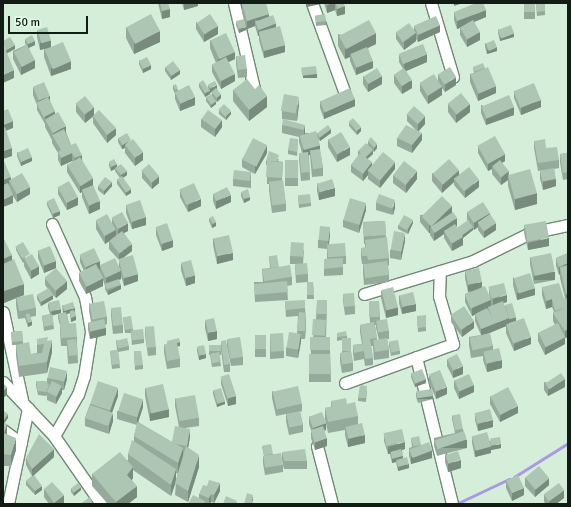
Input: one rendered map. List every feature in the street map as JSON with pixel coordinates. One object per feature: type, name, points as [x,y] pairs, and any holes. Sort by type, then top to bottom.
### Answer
[{"type":"street","points":[[234,3],[256,97]]},
{"type":"street","points":[[312,3],[344,91]]},
{"type":"street","points":[[431,3],[453,77]]},
{"type":"street","points":[[52,224],[85,297],[91,332],[84,376],[78,394],[54,436]]},
{"type":"street","points":[[364,294],[473,260],[530,233],[568,225]]},
{"type":"street","points":[[345,383],[453,344],[439,296],[440,271]]},
{"type":"street","points":[[3,312],[25,404],[21,443],[8,504]]},
{"type":"street","points":[[416,357],[452,504]]},
{"type":"street","points":[[3,382],[54,436],[101,504]]},
{"type":"street","points":[[3,430],[21,443]]},
{"type":"street","points":[[317,446],[332,504]]},
{"type":"building","points":[[160,3],[168,3],[170,9],[162,11]]},
{"type":"building","points":[[266,3],[269,14],[247,21],[242,4]]},
{"type":"building","points":[[336,3],[343,3],[345,6],[337,9]]},
{"type":"building","points":[[476,3],[483,3],[486,10],[457,21],[454,12]]},
{"type":"building","points":[[524,3],[535,3],[535,12],[524,12]]},
{"type":"building","points":[[536,3],[545,3],[545,11],[537,12]]},
{"type":"building","points":[[151,14],[160,31],[135,44],[126,27]]},
{"type":"building","points":[[210,14],[218,26],[205,35],[197,23]]},
{"type":"building","points":[[325,14],[326,21],[316,22],[315,15]]},
{"type":"building","points":[[273,15],[276,23],[258,30],[255,22]]},
{"type":"building","points":[[436,16],[440,25],[418,35],[414,26]]},
{"type":"building","points":[[244,19],[246,27],[239,29],[236,21]]},
{"type":"building","points":[[369,20],[376,33],[346,49],[339,36]]},
{"type":"building","points":[[473,20],[480,32],[467,40],[460,28]]},
{"type":"building","points":[[409,23],[416,33],[403,42],[396,32]]},
{"type":"building","points":[[511,25],[514,33],[501,38],[498,30]]},
{"type":"building","points":[[280,26],[285,45],[264,51],[259,32]]},
{"type":"building","points":[[47,27],[51,40],[42,43],[37,30]]},
{"type":"building","points":[[226,33],[235,52],[219,59],[211,40]]},
{"type":"building","points":[[32,35],[35,41],[28,44],[25,39]]},
{"type":"building","points":[[10,37],[15,45],[6,50],[3,45],[3,41]]},
{"type":"building","points":[[494,40],[497,47],[489,51],[486,44]]},
{"type":"building","points":[[63,42],[71,61],[53,69],[45,50]]},
{"type":"building","points":[[423,44],[427,54],[403,64],[399,54]]},
{"type":"building","points":[[27,45],[35,60],[22,67],[14,52]]},
{"type":"building","points":[[367,47],[373,61],[356,68],[350,54]]},
{"type":"building","points":[[5,48],[14,70],[3,75],[3,49]]},
{"type":"building","points":[[245,55],[247,69],[238,70],[236,56]]},
{"type":"building","points":[[147,57],[151,65],[143,69],[139,61]]},
{"type":"building","points":[[226,57],[235,74],[221,81],[212,65]]},
{"type":"building","points":[[173,61],[180,70],[172,76],[165,67]]},
{"type":"building","points":[[483,63],[485,68],[475,72],[473,67]]},
{"type":"building","points":[[316,66],[317,74],[302,76],[301,68]]},
{"type":"building","points":[[450,67],[456,77],[444,84],[438,74]]},
{"type":"building","points":[[488,67],[496,86],[479,94],[471,74]]},
{"type":"building","points":[[377,68],[382,76],[368,84],[363,76]]},
{"type":"building","points":[[404,68],[412,80],[402,86],[394,75]]},
{"type":"building","points":[[434,74],[442,87],[428,96],[420,83]]},
{"type":"building","points":[[247,79],[255,89],[259,85],[267,96],[249,110],[233,90]]},
{"type":"building","points":[[203,80],[210,91],[205,93],[199,83]]},
{"type":"building","points":[[215,81],[217,85],[210,88],[208,85]]},
{"type":"building","points":[[44,82],[50,96],[39,100],[33,87]]},
{"type":"building","points":[[534,83],[541,100],[520,108],[514,91]]},
{"type":"building","points":[[176,84],[178,89],[175,90],[173,85]]},
{"type":"building","points":[[189,85],[195,97],[181,104],[175,92]]},
{"type":"building","points":[[216,88],[221,94],[217,98],[211,92]]},
{"type":"building","points":[[350,88],[355,99],[325,112],[320,101]]},
{"type":"building","points":[[461,93],[470,104],[457,115],[448,104]]},
{"type":"building","points":[[211,94],[216,101],[211,105],[206,98]]},
{"type":"building","points":[[284,94],[299,97],[295,114],[281,111]]},
{"type":"building","points":[[509,95],[514,107],[486,119],[481,107]]},
{"type":"building","points":[[85,96],[94,107],[84,114],[76,104]]},
{"type":"building","points":[[48,97],[55,111],[44,117],[36,103]]},
{"type":"building","points":[[224,104],[231,111],[225,117],[218,110]]},
{"type":"building","points":[[414,106],[425,116],[418,124],[407,114]]},
{"type":"building","points":[[8,109],[13,121],[3,125],[3,111]]},
{"type":"building","points":[[99,110],[116,128],[107,135],[93,116]]},
{"type":"building","points":[[208,110],[222,120],[215,129],[202,119]]},
{"type":"building","points":[[58,112],[66,126],[53,133],[45,120]]},
{"type":"building","points":[[353,118],[361,127],[357,131],[349,122]]},
{"type":"building","points":[[283,119],[305,125],[304,130],[282,125]]},
{"type":"building","points":[[328,125],[331,129],[320,137],[317,133]]},
{"type":"building","points":[[406,125],[422,133],[412,145],[397,138]]},
{"type":"building","points":[[5,127],[12,148],[3,151],[3,128]]},
{"type":"building","points":[[64,129],[71,145],[76,143],[82,155],[75,158],[72,153],[61,158],[58,152],[61,150],[52,135]]},
{"type":"building","points":[[316,131],[320,145],[304,150],[300,136]]},
{"type":"building","points":[[341,132],[350,147],[337,154],[328,140]]},
{"type":"building","points":[[127,133],[131,140],[122,145],[118,138]]},
{"type":"building","points":[[495,136],[505,154],[488,164],[478,146]]},
{"type":"building","points":[[371,137],[377,144],[374,148],[368,141]]},
{"type":"building","points":[[253,138],[267,145],[256,167],[242,159]]},
{"type":"building","points":[[290,138],[298,139],[297,152],[288,150]]},
{"type":"building","points":[[133,139],[143,152],[135,158],[125,145]]},
{"type":"building","points":[[545,139],[546,148],[557,147],[559,160],[538,163],[534,141]]},
{"type":"building","points":[[366,143],[373,150],[365,158],[358,151]]},
{"type":"building","points":[[28,148],[32,157],[21,162],[17,153]]},
{"type":"building","points":[[320,149],[323,168],[313,169],[310,151]]},
{"type":"building","points":[[269,151],[279,155],[277,161],[266,161]]},
{"type":"building","points":[[308,152],[310,172],[301,173],[299,153]]},
{"type":"building","points":[[383,152],[395,162],[380,181],[368,170]]},
{"type":"building","points":[[360,153],[372,162],[363,174],[351,165]]},
{"type":"building","points":[[568,153],[568,172],[563,173],[560,154]]},
{"type":"building","points":[[80,157],[93,178],[81,186],[67,165]]},
{"type":"building","points":[[3,159],[11,177],[3,180]]},
{"type":"building","points":[[114,159],[117,164],[111,167],[109,162]]},
{"type":"building","points":[[449,159],[459,170],[443,185],[433,174]]},
{"type":"building","points":[[285,160],[298,160],[298,178],[285,178]]},
{"type":"building","points":[[500,160],[509,171],[501,177],[492,166]]},
{"type":"building","points":[[267,161],[283,162],[282,178],[266,177]]},
{"type":"building","points":[[404,161],[417,171],[406,185],[393,175]]},
{"type":"building","points":[[121,164],[127,171],[121,175],[115,168]]},
{"type":"building","points":[[149,164],[159,176],[152,183],[141,170]]},
{"type":"building","points":[[469,167],[479,180],[464,191],[454,179]]},
{"type":"building","points":[[554,168],[556,179],[542,181],[540,170]]},
{"type":"building","points":[[530,169],[537,193],[515,199],[508,175]]},
{"type":"building","points":[[234,170],[251,172],[250,181],[233,179]]},
{"type":"building","points":[[22,173],[30,187],[17,194],[9,180]]},
{"type":"building","points":[[122,176],[131,189],[126,193],[117,179]]},
{"type":"building","points":[[105,177],[112,182],[104,191],[98,186]]},
{"type":"building","points":[[332,179],[335,188],[320,193],[317,184]]},
{"type":"building","points":[[283,180],[286,204],[272,206],[269,182]]},
{"type":"building","points":[[69,181],[78,197],[66,203],[58,187]]},
{"type":"building","points":[[8,183],[13,195],[3,200],[3,185]]},
{"type":"building","points":[[194,183],[201,199],[186,205],[179,190]]},
{"type":"building","points":[[93,185],[100,201],[89,205],[82,190]]},
{"type":"building","points":[[227,187],[231,195],[216,201],[213,194]]},
{"type":"building","points":[[248,189],[250,197],[244,199],[241,192]]},
{"type":"building","points":[[310,194],[311,203],[299,204],[298,195]]},
{"type":"building","points":[[379,194],[395,200],[392,208],[376,202]]},
{"type":"building","points":[[442,196],[452,206],[431,226],[421,217]]},
{"type":"building","points":[[54,198],[60,211],[53,214],[47,201]]},
{"type":"building","points":[[350,198],[366,203],[360,225],[343,220]]},
{"type":"building","points":[[140,200],[146,217],[132,222],[126,205]]},
{"type":"building","points":[[483,202],[490,213],[474,223],[467,212]]},
{"type":"building","points":[[122,212],[128,223],[118,229],[112,218]]},
{"type":"building","points":[[453,212],[457,218],[435,233],[431,227]]},
{"type":"building","points":[[107,214],[116,230],[104,236],[96,220]]},
{"type":"building","points":[[490,214],[496,223],[484,232],[478,222]]},
{"type":"building","points":[[404,215],[413,220],[407,230],[398,225]]},
{"type":"building","points":[[213,216],[216,222],[213,224],[209,218]]},
{"type":"building","points":[[468,220],[473,227],[462,236],[457,228]]},
{"type":"building","points":[[385,221],[386,235],[364,237],[363,223]]},
{"type":"building","points":[[546,221],[549,238],[527,242],[524,225]]},
{"type":"building","points":[[167,223],[173,240],[162,244],[156,227]]},
{"type":"building","points":[[455,224],[463,237],[452,244],[444,231]]},
{"type":"building","points":[[320,226],[330,227],[328,241],[319,240]]},
{"type":"building","points":[[122,231],[132,244],[119,253],[109,241]]},
{"type":"building","points":[[394,231],[405,233],[402,252],[391,250]]},
{"type":"building","points":[[229,235],[233,253],[217,256],[213,239]]},
{"type":"building","points":[[3,237],[12,255],[3,259]]},
{"type":"building","points":[[387,237],[389,258],[368,260],[367,256],[362,256],[361,248],[366,247],[365,240]]},
{"type":"building","points":[[23,242],[30,254],[22,259],[15,246]]},
{"type":"building","points":[[291,242],[304,243],[303,257],[290,256]]},
{"type":"building","points":[[345,243],[346,256],[328,257],[327,244]]},
{"type":"building","points":[[50,246],[56,261],[44,266],[38,251]]},
{"type":"building","points":[[94,248],[100,261],[85,267],[79,255]]},
{"type":"building","points":[[551,253],[555,272],[534,276],[530,257]]},
{"type":"building","points":[[568,253],[568,263],[559,267],[556,258]]},
{"type":"building","points":[[32,254],[39,266],[31,271],[24,258]]},
{"type":"building","points":[[133,255],[138,274],[124,278],[119,259]]},
{"type":"building","points":[[277,255],[279,267],[271,268],[269,256]]},
{"type":"building","points":[[115,258],[121,271],[106,278],[100,265]]},
{"type":"building","points":[[343,258],[343,267],[324,269],[324,259]]},
{"type":"building","points":[[14,259],[24,284],[4,291],[3,264]]},
{"type":"building","points":[[191,260],[195,275],[185,278],[181,263]]},
{"type":"building","points":[[387,261],[389,275],[365,278],[363,264]]},
{"type":"building","points":[[307,263],[308,274],[296,275],[295,264]]},
{"type":"building","points":[[96,264],[103,278],[86,287],[79,273]]},
{"type":"building","points":[[290,265],[292,277],[264,281],[262,269]]},
{"type":"building","points":[[568,265],[568,293],[566,294],[560,267]]},
{"type":"building","points":[[56,268],[67,281],[55,291],[45,278]]},
{"type":"building","points":[[479,268],[482,282],[468,285],[465,271]]},
{"type":"building","points":[[530,273],[535,288],[519,293],[514,278]]},
{"type":"building","points":[[119,279],[121,285],[107,289],[105,284]]},
{"type":"building","points":[[287,281],[288,292],[255,295],[254,284]]},
{"type":"building","points":[[307,282],[313,282],[314,295],[307,295]]},
{"type":"building","points":[[504,283],[507,295],[491,299],[488,287]]},
{"type":"building","points":[[559,283],[564,299],[568,298],[568,329],[565,331],[553,313],[567,307],[555,311],[552,299],[546,301],[542,287]]},
{"type":"building","points":[[485,286],[491,300],[471,308],[465,295]]},
{"type":"building","points":[[393,287],[398,307],[386,310],[381,290]]},
{"type":"building","points":[[49,288],[53,295],[41,302],[37,295]]},
{"type":"building","points":[[413,292],[416,304],[402,307],[399,295]]},
{"type":"building","points":[[354,293],[355,306],[344,307],[343,294]]},
{"type":"building","points":[[33,294],[36,308],[19,311],[16,298]]},
{"type":"building","points":[[59,300],[61,309],[50,311],[48,302]]},
{"type":"building","points":[[305,300],[305,308],[286,310],[285,301]]},
{"type":"building","points":[[317,300],[327,300],[327,314],[317,314]]},
{"type":"building","points":[[104,301],[107,317],[92,320],[89,304]]},
{"type":"building","points":[[369,301],[379,301],[379,317],[369,317]]},
{"type":"building","points":[[503,301],[509,318],[481,329],[475,314],[487,308],[492,317],[488,307]]},
{"type":"building","points":[[73,302],[75,308],[64,311],[63,305]]},
{"type":"building","points":[[512,303],[516,317],[509,319],[505,305]]},
{"type":"building","points":[[464,306],[474,321],[461,330],[451,315]]},
{"type":"building","points":[[121,307],[123,325],[113,326],[111,308]]},
{"type":"building","points":[[74,310],[76,316],[71,318],[70,311]]},
{"type":"building","points":[[66,312],[69,324],[61,326],[58,314]]},
{"type":"building","points":[[299,312],[306,313],[305,331],[297,331]]},
{"type":"building","points":[[29,313],[32,321],[28,323],[25,314]]},
{"type":"building","points":[[52,314],[54,325],[44,327],[42,316]]},
{"type":"building","points":[[426,315],[426,327],[418,328],[417,316]]},
{"type":"building","points":[[131,316],[133,329],[125,330],[123,317]]},
{"type":"building","points":[[214,318],[217,331],[208,333],[205,320]]},
{"type":"building","points":[[524,318],[531,337],[513,343],[506,324]]},
{"type":"building","points":[[104,319],[106,328],[90,331],[88,323]]},
{"type":"building","points":[[313,319],[326,320],[325,336],[312,335]]},
{"type":"building","points":[[387,319],[389,331],[378,333],[376,321]]},
{"type":"building","points":[[374,322],[377,338],[370,339],[373,358],[365,359],[364,351],[354,353],[353,345],[363,344],[360,325]]},
{"type":"building","points":[[76,323],[77,337],[61,338],[60,324]]},
{"type":"building","points":[[558,323],[565,337],[546,347],[538,333]]},
{"type":"building","points":[[154,326],[156,347],[147,348],[145,327]]},
{"type":"building","points":[[143,329],[144,339],[132,340],[131,330]]},
{"type":"building","points":[[22,331],[23,341],[12,342],[11,332]]},
{"type":"building","points":[[346,331],[347,336],[337,337],[337,333]]},
{"type":"building","points":[[289,332],[301,334],[298,350],[286,348]]},
{"type":"building","points":[[283,333],[284,351],[271,352],[270,334]]},
{"type":"building","points":[[490,333],[493,346],[472,350],[470,338]]},
{"type":"building","points":[[255,335],[266,335],[266,349],[255,349]]},
{"type":"building","points":[[48,337],[47,341],[52,340],[47,362],[19,366],[16,345],[29,342],[31,354],[42,353],[44,344],[37,345],[37,339]]},
{"type":"building","points":[[240,337],[243,357],[230,359],[227,339]]},
{"type":"building","points":[[310,337],[330,337],[330,350],[310,350]]},
{"type":"building","points":[[127,338],[129,346],[118,348],[116,341]]},
{"type":"building","points":[[179,338],[180,342],[167,344],[167,341]]},
{"type":"building","points":[[342,338],[351,338],[351,351],[342,351]]},
{"type":"building","points":[[387,338],[389,350],[375,352],[373,340]]},
{"type":"building","points":[[76,339],[78,355],[69,356],[67,340]]},
{"type":"building","points":[[226,340],[230,364],[224,365],[221,341]]},
{"type":"building","points":[[398,340],[400,351],[391,352],[389,342]]},
{"type":"building","points":[[177,342],[180,359],[167,361],[164,344]]},
{"type":"building","points":[[204,345],[206,354],[199,355],[197,347]]},
{"type":"building","points":[[209,345],[221,345],[221,351],[209,351]]},
{"type":"building","points":[[499,348],[502,360],[486,364],[483,352]]},
{"type":"building","points":[[118,350],[120,364],[112,365],[110,351]]},
{"type":"building","points":[[134,351],[141,351],[143,365],[135,366]]},
{"type":"building","points":[[351,351],[353,363],[342,365],[340,353]]},
{"type":"building","points":[[219,352],[221,362],[212,364],[210,354]]},
{"type":"building","points":[[309,354],[330,354],[330,374],[309,374]]},
{"type":"building","points":[[457,354],[463,366],[453,371],[447,359]]},
{"type":"building","points":[[50,367],[67,371],[64,382],[48,378]]},
{"type":"building","points":[[422,369],[426,379],[415,384],[411,373]]},
{"type":"building","points":[[440,370],[447,387],[436,391],[429,374]]},
{"type":"building","points":[[561,373],[565,379],[549,389],[545,384]]},
{"type":"building","points":[[229,374],[236,396],[228,399],[220,377]]},
{"type":"building","points":[[469,374],[474,385],[459,391],[454,381]]},
{"type":"building","points":[[36,381],[46,381],[49,385],[46,392],[38,391]]},
{"type":"building","points":[[52,381],[62,386],[56,397],[47,392]]},
{"type":"building","points":[[98,381],[118,388],[110,411],[90,404]]},
{"type":"building","points":[[3,383],[7,387],[3,391]]},
{"type":"building","points":[[163,384],[169,409],[151,413],[145,388]]},
{"type":"building","points":[[360,385],[367,386],[366,398],[358,398]]},
{"type":"building","points":[[298,386],[302,404],[277,409],[273,392]]},
{"type":"building","points":[[508,387],[518,406],[500,415],[490,396]]},
{"type":"building","points":[[221,388],[225,401],[217,404],[213,390]]},
{"type":"building","points":[[432,389],[433,396],[417,398],[416,391]]},
{"type":"building","points":[[124,393],[143,399],[137,417],[118,411]]},
{"type":"building","points":[[195,395],[199,418],[179,421],[175,398]]},
{"type":"building","points":[[346,398],[347,404],[355,402],[358,416],[328,422],[325,408],[332,407],[331,401]]},
{"type":"building","points":[[90,405],[113,413],[108,426],[85,418]]},
{"type":"building","points":[[490,409],[493,420],[477,424],[475,413]]},
{"type":"building","points":[[3,410],[8,414],[4,420],[3,419]]},
{"type":"building","points":[[300,411],[303,425],[289,428],[286,414]]},
{"type":"building","points":[[322,412],[326,423],[313,428],[309,417]]},
{"type":"building","points":[[460,414],[463,429],[455,430],[452,416]]},
{"type":"building","points":[[3,422],[7,424],[4,433],[16,438],[11,455],[3,454]]},
{"type":"building","points":[[137,422],[183,448],[178,463],[134,436]]},
{"type":"building","points":[[362,423],[365,435],[348,439],[346,427]]},
{"type":"building","points":[[175,426],[190,429],[187,446],[172,442]]},
{"type":"building","points":[[323,426],[327,438],[315,442],[311,430]]},
{"type":"building","points":[[402,429],[405,442],[386,446],[383,433]]},
{"type":"building","points":[[464,431],[467,440],[437,449],[435,441]]},
{"type":"building","points":[[487,432],[491,446],[476,451],[472,436]]},
{"type":"building","points":[[39,434],[54,449],[32,469],[26,458]]},
{"type":"building","points":[[419,436],[421,445],[413,447],[411,438]]},
{"type":"building","points":[[500,437],[501,444],[491,445],[490,438]]},
{"type":"building","points":[[132,440],[176,469],[171,485],[128,454]]},
{"type":"building","points":[[429,442],[432,450],[413,458],[409,450]]},
{"type":"building","points":[[271,444],[273,454],[264,456],[262,446]]},
{"type":"building","points":[[186,446],[199,455],[188,491],[175,483]]},
{"type":"building","points":[[305,449],[307,461],[284,461],[282,452]]},
{"type":"building","points":[[401,449],[403,456],[392,459],[390,452]]},
{"type":"building","points":[[458,451],[461,460],[448,464],[446,455]]},
{"type":"building","points":[[120,452],[133,467],[127,475],[137,486],[116,502],[92,474]]},
{"type":"building","points":[[281,453],[283,465],[265,468],[263,456]]},
{"type":"building","points":[[407,457],[409,464],[398,467],[396,460]]},
{"type":"building","points":[[539,466],[549,478],[535,490],[525,478]]},
{"type":"building","points":[[34,475],[42,486],[35,491],[26,481]]},
{"type":"building","points":[[518,475],[524,488],[512,493],[506,480]]},
{"type":"building","points":[[209,480],[220,483],[214,495],[211,494],[209,498],[199,494],[203,485],[207,486]]},
{"type":"building","points":[[52,482],[64,495],[54,503],[44,489]]},
{"type":"building","points":[[78,483],[81,487],[74,492],[71,488]]},
{"type":"building","points":[[559,483],[564,490],[549,501],[544,494]]},
{"type":"building","points":[[247,493],[253,495],[251,504],[244,504]]},
{"type":"building","points":[[193,495],[205,501],[204,504],[188,504]]},
{"type":"building","points":[[226,496],[237,501],[236,504],[223,504]]},
{"type":"building","points":[[90,497],[93,504],[80,504]]},
{"type":"waterway","points":[[514,477],[568,443]]},
{"type":"waterway","points":[[456,504],[509,479]]}]
